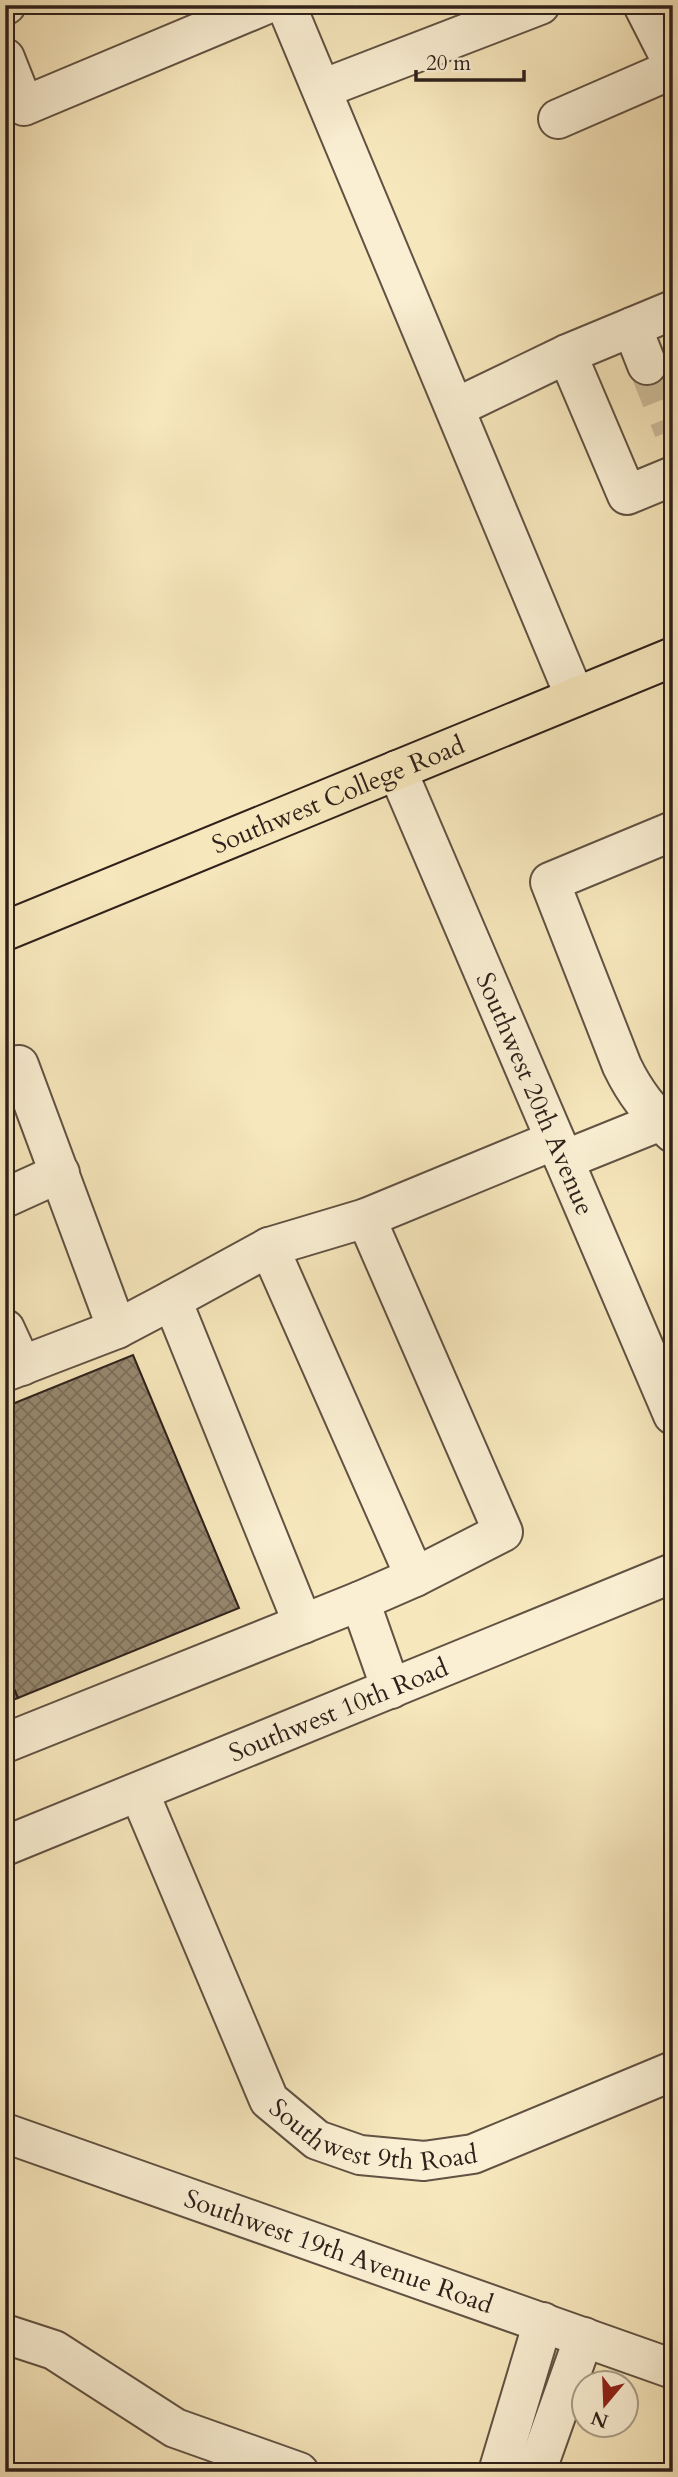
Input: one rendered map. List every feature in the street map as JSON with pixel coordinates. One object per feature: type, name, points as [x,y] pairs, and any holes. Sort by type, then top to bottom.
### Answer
[{"type":"main road","name":"Southwest College Road","points":[[5,931],[673,657]]},
{"type":"street","points":[[5,58],[24,106],[265,5]]},
{"type":"street","points":[[286,5],[575,697]]},
{"type":"street","points":[[322,89],[540,5]]},
{"type":"street","points":[[558,119],[673,67],[643,5]]},
{"type":"street","points":[[455,408],[567,354],[673,310]]},
{"type":"street","points":[[632,327],[647,365]]},
{"type":"street","points":[[567,354],[627,495],[673,477]]},
{"type":"street","name":"Southwest 20th Avenue","points":[[397,770],[673,1415]]},
{"type":"street","points":[[668,1123],[635,1092],[622,1066],[550,882],[673,831]]},
{"type":"street","points":[[19,1065],[117,1329]]},
{"type":"street","points":[[5,1329],[13,1369],[117,1329],[269,1247],[366,1219],[559,1150],[668,1123]]},
{"type":"street","points":[[5,1198],[60,1173]]},
{"type":"street","points":[[5,1743],[360,1601],[415,1577],[503,1532],[366,1219]]},
{"type":"street","points":[[269,1247],[415,1577]]},
{"type":"street","points":[[172,1300],[303,1624]]},
{"type":"street","name":"Southwest 10th Road","points":[[5,1846],[673,1573]]},
{"type":"street","points":[[360,1601],[391,1689]]},
{"type":"street","name":"Southwest 9th Road","points":[[139,1792],[270,2100],[317,2140],[360,2155],[424,2161],[473,2154],[673,2071]]},
{"type":"street","name":"Southwest 19th Avenue Road","points":[[5,2133],[673,2369]]},
{"type":"street","points":[[498,2472],[543,2322]]},
{"type":"street","points":[[5,2334],[54,2350],[175,2428],[299,2472]]},
{"type":"street","points":[[536,2472],[584,2337]]},
{"type":"building","points":[[133,1355],[239,1608],[18,1698],[5,1669],[5,1407]]},
{"type":"building","points":[[5,1669],[18,1698],[5,1703]]},
{"type":"tunnel","points":[[647,365],[673,430]]}]
